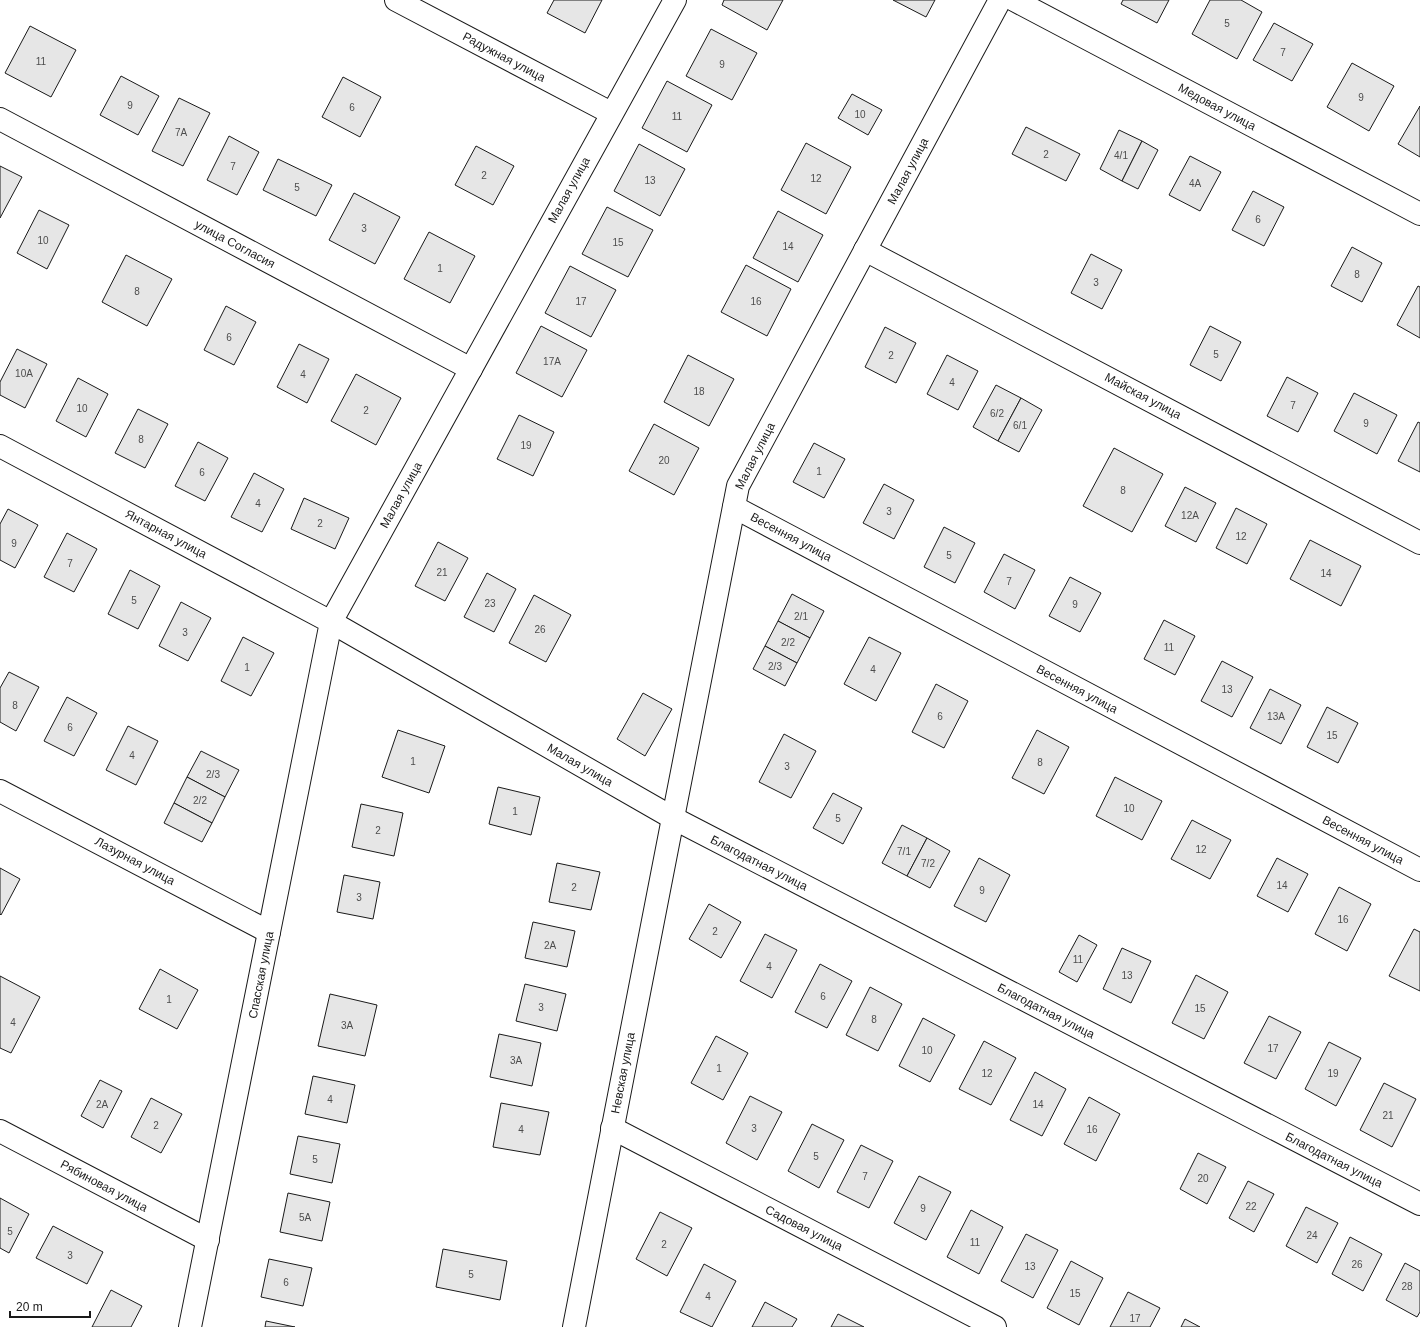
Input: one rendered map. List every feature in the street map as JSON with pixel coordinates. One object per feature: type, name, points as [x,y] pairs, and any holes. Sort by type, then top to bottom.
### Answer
[{"type":"street","name":"Радужная улица","points":[[396,0],[611,113]]},
{"type":"street","name":"Малая улица","points":[[675,0],[611,113],[331,622],[673,818],[738,486],[1000,0]]},
{"type":"street","name":"Медовая улица","points":[[1014,0],[1420,214]]},
{"type":"street","name":"улица Согласия","points":[[0,119],[471,369]]},
{"type":"street","name":"Майская улица","points":[[865,250],[1420,543]]},
{"type":"street","name":"Янтарная улица","points":[[0,446],[331,622]]},
{"type":"street","name":"Весенняя улица","points":[[734,507],[1420,870]]},
{"type":"street","name":"Спасская улица","points":[[190,1327],[331,622]]},
{"type":"street","name":"Лазурная улица","points":[[0,791],[269,932]]},
{"type":"street","name":"Невская улица","points":[[574,1327],[673,818]]},
{"type":"street","name":"Благодатная улица","points":[[673,818],[1420,1204]]},
{"type":"street","name":"Садовая улица","points":[[612,1128],[995,1327]]},
{"type":"street","name":"Рябиновая улица","points":[[0,1131],[208,1240]]},
{"type":"building","points":[[554,0],[602,0],[585,33],[547,13]]},
{"type":"building","points":[[724,0],[783,0],[767,30],[722,5]]},
{"type":"building","points":[[893,0],[935,0],[926,17]]},
{"type":"building","points":[[1123,0],[1169,0],[1157,23],[1121,4]]},
{"type":"building","points":[[1210,0],[1241,0],[1262,12],[1237,59],[1192,34]]},
{"type":"building","points":[[1274,23],[1313,44],[1292,81],[1253,60]]},
{"type":"building","points":[[30,26],[76,50],[51,97],[5,73]]},
{"type":"building","points":[[711,29],[757,53],[732,100],[686,76]]},
{"type":"building","points":[[1352,63],[1394,86],[1369,131],[1327,107]]},
{"type":"building","points":[[121,76],[159,96],[138,135],[100,115]]},
{"type":"building","points":[[343,77],[381,97],[360,137],[322,117]]},
{"type":"building","points":[[667,81],[712,105],[687,152],[642,128]]},
{"type":"building","points":[[852,94],[882,110],[868,135],[838,118]]},
{"type":"building","points":[[179,98],[210,113],[183,166],[152,151]]},
{"type":"building","points":[[1420,106],[1420,157],[1398,144]]},
{"type":"building","points":[[1026,127],[1080,154],[1066,181],[1012,154]]},
{"type":"building","points":[[1119,130],[1142,141],[1122,181],[1100,169]]},
{"type":"building","points":[[229,136],[259,152],[237,195],[207,180]]},
{"type":"building","points":[[1142,141],[1158,150],[1138,189],[1122,181]]},
{"type":"building","points":[[806,143],[851,167],[826,214],[781,190]]},
{"type":"building","points":[[639,144],[685,169],[660,216],[614,191]]},
{"type":"building","points":[[476,146],[514,166],[493,205],[455,185]]},
{"type":"building","points":[[1190,156],[1221,172],[1200,211],[1169,195]]},
{"type":"building","points":[[278,159],[332,185],[316,216],[263,190]]},
{"type":"building","points":[[0,166],[22,177],[0,218]]},
{"type":"building","points":[[1253,191],[1284,207],[1264,246],[1232,230]]},
{"type":"building","points":[[354,193],[400,217],[375,264],[329,240]]},
{"type":"building","points":[[607,207],[653,230],[628,277],[582,254]]},
{"type":"building","points":[[39,210],[69,225],[47,269],[17,253]]},
{"type":"building","points":[[778,211],[823,235],[798,282],[753,258]]},
{"type":"building","points":[[429,232],[475,256],[450,303],[404,279]]},
{"type":"building","points":[[1352,247],[1382,263],[1362,302],[1331,286]]},
{"type":"building","points":[[1091,254],[1122,270],[1102,309],[1071,293]]},
{"type":"building","points":[[126,255],[172,279],[147,326],[102,302]]},
{"type":"building","points":[[746,265],[791,289],[767,336],[721,312]]},
{"type":"building","points":[[570,266],[616,290],[591,337],[545,313]]},
{"type":"building","points":[[1418,286],[1420,287],[1420,338],[1397,325]]},
{"type":"building","points":[[226,306],[256,322],[234,365],[204,350]]},
{"type":"building","points":[[541,326],[587,350],[562,397],[516,373]]},
{"type":"building","points":[[1210,326],[1241,342],[1221,381],[1190,365]]},
{"type":"building","points":[[885,327],[916,343],[896,383],[865,367]]},
{"type":"building","points":[[299,344],[329,359],[307,403],[277,387]]},
{"type":"building","points":[[17,349],[47,364],[25,408],[0,395],[0,382]]},
{"type":"building","points":[[688,355],[734,379],[709,426],[664,402]]},
{"type":"building","points":[[947,355],[978,371],[958,410],[927,394]]},
{"type":"building","points":[[356,374],[401,398],[376,445],[331,421]]},
{"type":"building","points":[[1287,377],[1318,393],[1298,432],[1267,416]]},
{"type":"building","points":[[78,378],[108,394],[86,437],[56,421]]},
{"type":"building","points":[[996,385],[1021,398],[998,441],[973,427]]},
{"type":"building","points":[[1354,393],[1397,415],[1377,454],[1334,431]]},
{"type":"building","points":[[1021,398],[1042,410],[1019,452],[998,441]]},
{"type":"building","points":[[138,409],[168,424],[145,468],[115,453]]},
{"type":"building","points":[[519,415],[554,432],[533,476],[497,459]]},
{"type":"building","points":[[1418,422],[1420,423],[1420,472],[1398,461]]},
{"type":"building","points":[[654,424],[699,448],[674,495],[629,471]]},
{"type":"building","points":[[198,442],[228,458],[205,501],[175,486]]},
{"type":"building","points":[[814,443],[845,459],[824,498],[793,482]]},
{"type":"building","points":[[1114,448],[1163,474],[1132,532],[1083,506]]},
{"type":"building","points":[[254,473],[284,489],[262,532],[231,517]]},
{"type":"building","points":[[884,484],[914,500],[894,539],[863,523]]},
{"type":"building","points":[[1185,487],[1216,503],[1196,542],[1165,526]]},
{"type":"building","points":[[304,498],[349,518],[335,549],[291,529]]},
{"type":"building","points":[[1236,508],[1267,524],[1247,564],[1216,548]]},
{"type":"building","points":[[8,509],[38,525],[15,568],[0,560],[0,524]]},
{"type":"building","points":[[944,527],[975,543],[955,583],[924,567]]},
{"type":"building","points":[[67,533],[97,549],[74,592],[44,577]]},
{"type":"building","points":[[1310,540],[1361,566],[1341,606],[1290,579]]},
{"type":"building","points":[[438,542],[468,558],[445,601],[415,586]]},
{"type":"building","points":[[1004,554],[1035,570],[1015,609],[984,592]]},
{"type":"building","points":[[130,570],[160,586],[138,629],[108,614]]},
{"type":"building","points":[[487,573],[516,589],[494,632],[464,617]]},
{"type":"building","points":[[1070,577],[1101,593],[1080,632],[1049,616]]},
{"type":"building","points":[[792,594],[824,611],[810,638],[778,621]]},
{"type":"building","points":[[534,595],[571,615],[546,662],[509,643]]},
{"type":"building","points":[[181,602],[211,618],[188,661],[159,646]]},
{"type":"building","points":[[1164,620],[1195,636],[1175,675],[1144,659]]},
{"type":"building","points":[[778,621],[810,638],[797,663],[765,646]]},
{"type":"building","points":[[243,637],[274,653],[251,696],[221,681]]},
{"type":"building","points":[[869,637],[901,653],[876,701],[844,684]]},
{"type":"building","points":[[765,646],[797,663],[785,686],[753,669]]},
{"type":"building","points":[[1222,661],[1253,677],[1232,717],[1201,701]]},
{"type":"building","points":[[9,672],[39,687],[16,731],[0,722],[0,688]]},
{"type":"building","points":[[936,684],[968,701],[944,748],[912,732]]},
{"type":"building","points":[[1270,689],[1301,705],[1281,744],[1250,728]]},
{"type":"building","points":[[643,693],[672,709],[645,756],[617,739]]},
{"type":"building","points":[[67,697],[97,713],[74,756],[44,741]]},
{"type":"building","points":[[1327,707],[1358,723],[1338,763],[1307,747]]},
{"type":"building","points":[[128,726],[158,741],[136,785],[106,770]]},
{"type":"building","points":[[398,730],[445,746],[429,793],[382,777]]},
{"type":"building","points":[[1037,730],[1069,747],[1044,794],[1012,778]]},
{"type":"building","points":[[784,734],[816,751],[791,798],[759,782]]},
{"type":"building","points":[[201,751],[239,770],[225,797],[187,777]]},
{"type":"building","points":[[187,777],[225,797],[212,823],[174,803]]},
{"type":"building","points":[[1115,777],[1162,801],[1142,840],[1096,816]]},
{"type":"building","points":[[498,787],[540,797],[531,835],[489,824]]},
{"type":"building","points":[[833,793],[862,808],[843,844],[813,828]]},
{"type":"building","points":[[174,803],[212,823],[202,842],[164,823]]},
{"type":"building","points":[[361,804],[403,813],[394,856],[352,847]]},
{"type":"building","points":[[1192,820],[1231,840],[1210,879],[1171,859]]},
{"type":"building","points":[[902,825],[927,838],[907,876],[882,863]]},
{"type":"building","points":[[927,838],[950,851],[930,888],[907,876]]},
{"type":"building","points":[[979,858],[1010,875],[986,922],[954,906]]},
{"type":"building","points":[[1277,858],[1308,874],[1288,912],[1257,896]]},
{"type":"building","points":[[557,863],[600,872],[591,910],[549,902]]},
{"type":"building","points":[[0,868],[20,879],[1,915],[0,914]]},
{"type":"building","points":[[344,875],[380,882],[373,919],[337,912]]},
{"type":"building","points":[[1339,887],[1371,904],[1347,951],[1315,934]]},
{"type":"building","points":[[709,904],[741,922],[721,958],[689,939]]},
{"type":"building","points":[[533,922],[575,931],[567,967],[525,958]]},
{"type":"building","points":[[1414,929],[1420,932],[1420,991],[1389,976]]},
{"type":"building","points":[[765,934],[797,950],[772,998],[740,981]]},
{"type":"building","points":[[1079,935],[1097,945],[1077,982],[1059,972]]},
{"type":"building","points":[[1122,948],[1151,961],[1131,1003],[1103,989]]},
{"type":"building","points":[[820,964],[852,981],[827,1028],[795,1012]]},
{"type":"building","points":[[160,969],[198,990],[177,1029],[139,1009]]},
{"type":"building","points":[[1196,975],[1228,992],[1204,1039],[1172,1023]]},
{"type":"building","points":[[0,976],[40,997],[11,1053],[0,1048]]},
{"type":"building","points":[[525,984],[566,994],[557,1031],[516,1021]]},
{"type":"building","points":[[870,987],[902,1004],[878,1051],[846,1035]]},
{"type":"building","points":[[330,994],[377,1005],[365,1056],[318,1046]]},
{"type":"building","points":[[1269,1016],[1301,1032],[1276,1079],[1244,1063]]},
{"type":"building","points":[[923,1018],[955,1035],[930,1082],[899,1066]]},
{"type":"building","points":[[499,1034],[541,1043],[532,1086],[490,1077]]},
{"type":"building","points":[[716,1036],[748,1053],[723,1100],[691,1083]]},
{"type":"building","points":[[984,1041],[1016,1058],[991,1105],[959,1089]]},
{"type":"building","points":[[1329,1042],[1361,1058],[1336,1106],[1305,1089]]},
{"type":"building","points":[[1035,1072],[1066,1089],[1042,1136],[1010,1120]]},
{"type":"building","points":[[313,1076],[355,1085],[347,1123],[305,1114]]},
{"type":"building","points":[[100,1080],[122,1091],[103,1128],[81,1116]]},
{"type":"building","points":[[1384,1083],[1416,1099],[1392,1147],[1360,1130]]},
{"type":"building","points":[[750,1096],[782,1112],[757,1160],[726,1143]]},
{"type":"building","points":[[1089,1097],[1120,1114],[1096,1161],[1064,1144]]},
{"type":"building","points":[[151,1098],[182,1114],[161,1153],[131,1137]]},
{"type":"building","points":[[501,1103],[549,1112],[540,1155],[493,1147]]},
{"type":"building","points":[[812,1124],[844,1140],[819,1188],[788,1171]]},
{"type":"building","points":[[298,1136],[340,1144],[332,1183],[290,1174]]},
{"type":"building","points":[[861,1145],[893,1161],[869,1208],[837,1192]]},
{"type":"building","points":[[1198,1153],[1226,1167],[1207,1204],[1180,1189]]},
{"type":"building","points":[[919,1176],[951,1192],[926,1240],[894,1223]]},
{"type":"building","points":[[1248,1181],[1274,1194],[1254,1232],[1229,1218]]},
{"type":"building","points":[[288,1193],[330,1202],[322,1241],[280,1232]]},
{"type":"building","points":[[0,1198],[29,1214],[9,1253],[0,1248]]},
{"type":"building","points":[[1306,1207],[1338,1223],[1317,1263],[1286,1246]]},
{"type":"building","points":[[971,1210],[1003,1227],[979,1274],[947,1257]]},
{"type":"building","points":[[660,1212],[692,1228],[667,1276],[636,1259]]},
{"type":"building","points":[[53,1226],[103,1252],[87,1284],[36,1258]]},
{"type":"building","points":[[1026,1234],[1058,1250],[1033,1298],[1001,1281]]},
{"type":"building","points":[[1350,1237],[1382,1254],[1363,1291],[1332,1274]]},
{"type":"building","points":[[443,1249],[507,1261],[500,1300],[436,1287]]},
{"type":"building","points":[[269,1259],[312,1268],[303,1306],[261,1297]]},
{"type":"building","points":[[1071,1261],[1103,1278],[1079,1325],[1047,1308]]},
{"type":"building","points":[[1405,1263],[1420,1271],[1420,1312],[1417,1317],[1386,1300]]},
{"type":"building","points":[[704,1264],[736,1281],[712,1327],[680,1312]]},
{"type":"building","points":[[111,1290],[142,1306],[131,1327],[92,1327]]},
{"type":"building","points":[[1128,1292],[1160,1308],[1150,1327],[1110,1327]]},
{"type":"building","points":[[765,1302],[797,1319],[792,1327],[752,1327]]},
{"type":"building","points":[[838,1314],[864,1327],[831,1327]]},
{"type":"building","points":[[1185,1319],[1200,1327],[1181,1327]]},
{"type":"building","points":[[266,1321],[295,1327],[265,1327]]}]
